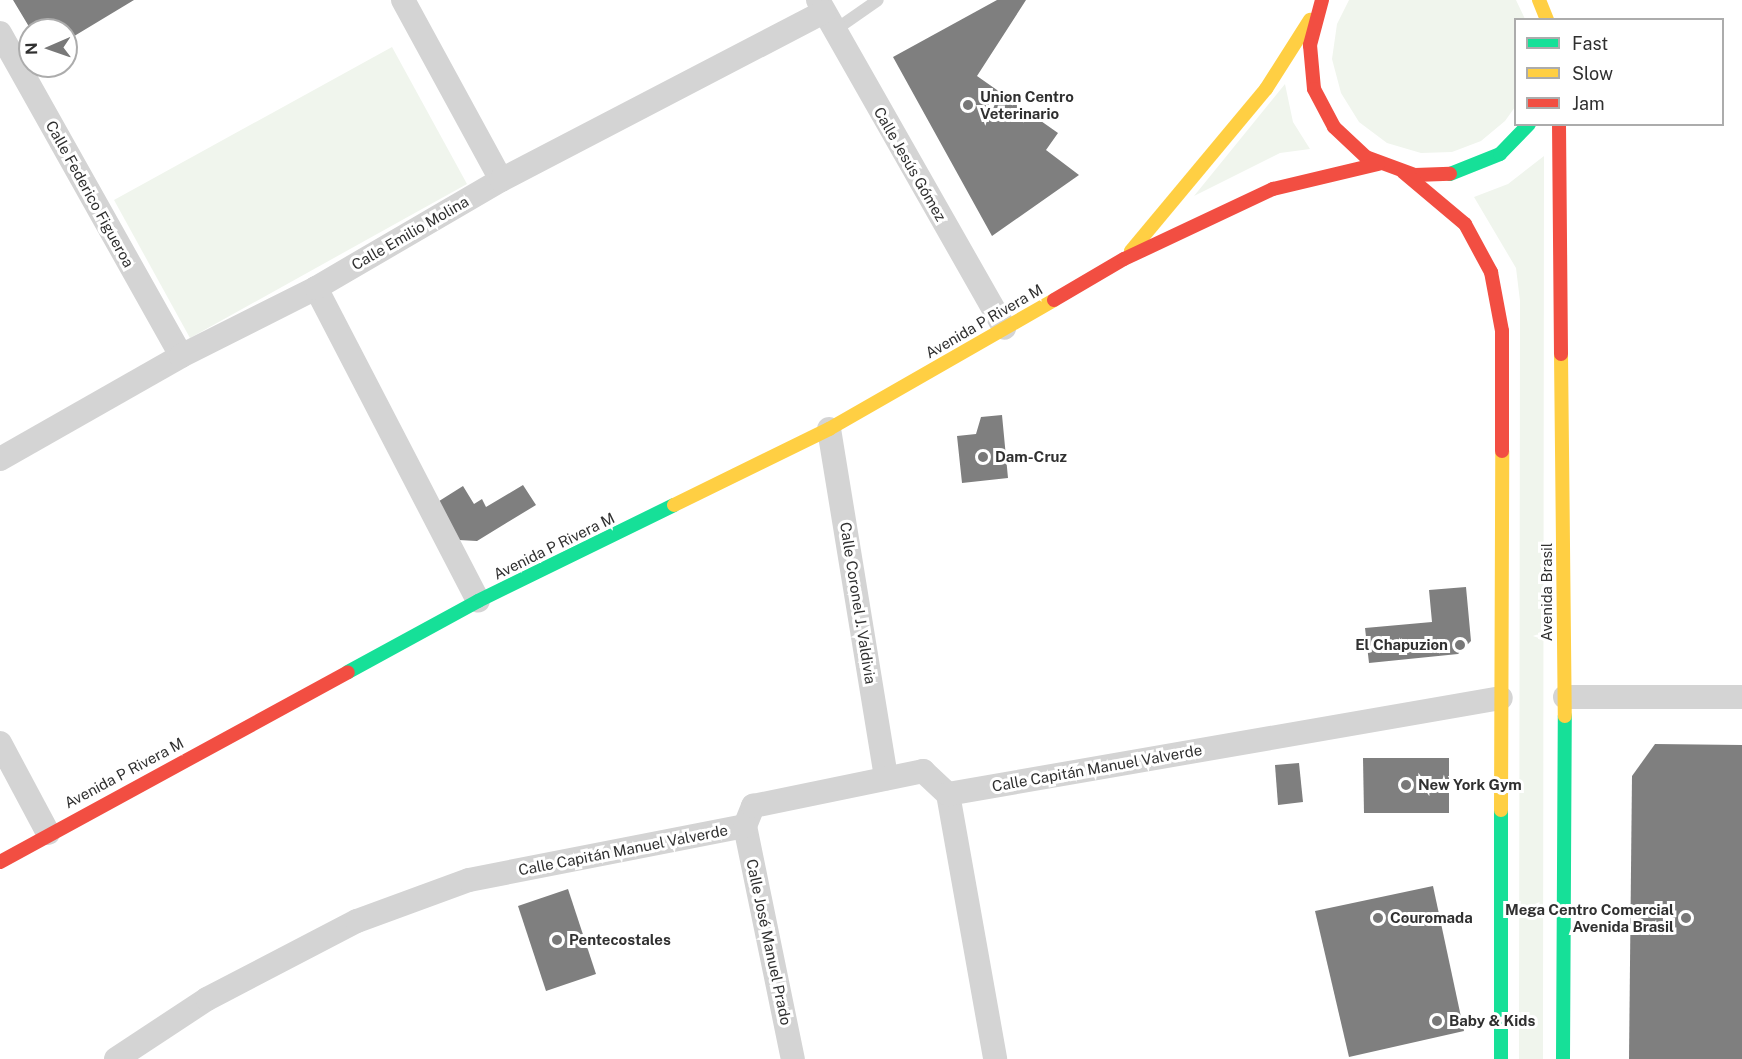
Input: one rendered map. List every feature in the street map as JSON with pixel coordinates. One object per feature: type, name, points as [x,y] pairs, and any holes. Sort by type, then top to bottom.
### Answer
[{"type":"main road","points":[[1539,0],[1545,18]]},
{"type":"main road","points":[[1555,18],[1558,0]]},
{"type":"main road","points":[[1321,1],[1310,45],[1317,96],[1344,139],[1378,164],[1403,172],[1441,175],[1478,166],[1510,146],[1527,126]]},
{"type":"main road","name":"Avenida P Rivera M","points":[[1124,259],[1266,89],[1321,1]]},
{"type":"main road","name":"Avenida Brasil","points":[[1559,126],[1565,697],[1563,1059]]},
{"type":"main road","name":"Avenida P Rivera M","points":[[0,862],[48,833],[478,602],[829,429],[1124,259],[1273,189],[1378,164]]},
{"type":"main road","points":[[1403,172],[1465,224],[1491,272],[1502,331],[1501,1059]]},
{"type":"street","points":[[403,0],[501,180]]},
{"type":"street","name":"Calle Emilio Molina","points":[[0,459],[181,356],[316,288],[501,180],[825,14]]},
{"type":"street","name":"Calle Jesús Gómez","points":[[825,14],[1004,328]]},
{"type":"street","name":"Calle Federico Figueroa","points":[[0,33],[181,356]]},
{"type":"street","points":[[316,288],[478,602]]},
{"type":"street","name":"Calle Coronel J. Valdivia","points":[[829,429],[886,778]]},
{"type":"street","points":[[1565,697],[1742,697]]},
{"type":"street","name":"Calle Capitán Manuel Valverde","points":[[116,1059],[207,999],[368,917],[469,880],[745,826],[753,806],[923,771],[948,794],[1501,698]]},
{"type":"street","points":[[0,743],[48,833]]},
{"type":"street","points":[[948,794],[995,1059]]},
{"type":"street","name":"Calle José Manuel Prado","points":[[745,826],[793,1059]]},
{"type":"lane","points":[[825,14],[878,0]]},
{"type":"shaded area","points":[[1349,0],[1516,0],[1525,18],[1514,18],[1514,108],[1505,121],[1481,141],[1452,152],[1421,153],[1387,143],[1359,122],[1341,93],[1332,59],[1337,24]]},
{"type":"shaded area","points":[[392,47],[467,184],[190,338],[114,200]]},
{"type":"shaded area","points":[[1285,84],[1293,122],[1310,149],[1280,153],[1194,196]]},
{"type":"shaded area","points":[[1544,156],[1543,1059],[1519,1059],[1520,301],[1516,268],[1474,197],[1508,184]]},
{"type":"building","points":[[13,0],[134,0],[78,34],[78,18],[24,18]]},
{"type":"building","name":"Union Centro Veterinario","points":[[997,0],[1026,0],[977,76],[1058,133],[1046,150],[1079,175],[992,236],[893,57]]},
{"type":"building","name":"Dam-Cruz","points":[[1002,415],[1008,478],[962,483],[957,436],[976,434],[981,417]]},
{"type":"building","points":[[523,485],[536,505],[477,541],[459,540],[436,503],[463,486],[474,504],[482,499],[486,507]]},
{"type":"building","points":[[1466,587],[1471,641],[1458,654],[1369,663],[1365,628],[1432,622],[1429,590]]},
{"type":"building","name":"Mega Centro Comercial Avenida Brasil","points":[[1655,744],[1742,745],[1742,1059],[1629,1059],[1632,776]]},
{"type":"building","name":"New York Gym","points":[[1363,758],[1449,758],[1449,813],[1364,813]]},
{"type":"building","points":[[1299,763],[1303,802],[1278,805],[1275,765]]},
{"type":"building","points":[[1433,886],[1464,1031],[1349,1057],[1315,911]]},
{"type":"building","name":"Pentecostales","points":[[568,889],[596,974],[546,991],[518,906]]},
{"type":"traffic: fast","points":[[1450,174],[1500,154],[1527,126]]},
{"type":"traffic: fast","points":[[348,672],[478,601],[674,505]]},
{"type":"traffic: fast","points":[[1563,1059],[1565,716]]},
{"type":"traffic: fast","points":[[1501,810],[1501,1059]]},
{"type":"traffic: slow","points":[[1539,0],[1546,18]]},
{"type":"traffic: slow","points":[[1131,251],[1266,89],[1310,20]]},
{"type":"traffic: slow","points":[[674,505],[829,429],[1054,300]]},
{"type":"traffic: slow","points":[[1561,354],[1565,716]]},
{"type":"traffic: slow","points":[[1501,810],[1502,451]]},
{"type":"traffic: jam","points":[[1322,0],[1310,45],[1314,89],[1334,127],[1366,157],[1415,175],[1450,174]]},
{"type":"traffic: jam","points":[[1559,126],[1561,354]]},
{"type":"traffic: jam","points":[[1054,300],[1124,259],[1273,189],[1378,164]]},
{"type":"traffic: jam","points":[[1403,172],[1465,224],[1491,272],[1502,331],[1502,451]]},
{"type":"traffic: jam","points":[[0,862],[348,672]]},
{"type":"place","name":"Union Centro Veterinario","points":[[968,105]]},
{"type":"place","name":"Dam-Cruz","points":[[983,457]]},
{"type":"place","name":"El Chapuzion","points":[[1460,645]]},
{"type":"place","name":"New York Gym","points":[[1406,785]]},
{"type":"place","name":"Couromada","points":[[1378,918]]},
{"type":"place","name":"Mega Centro Comercial Avenida Brasil","points":[[1686,918]]},
{"type":"place","name":"Pentecostales","points":[[557,940]]},
{"type":"place","name":"Baby & Kids","points":[[1437,1021]]}]
